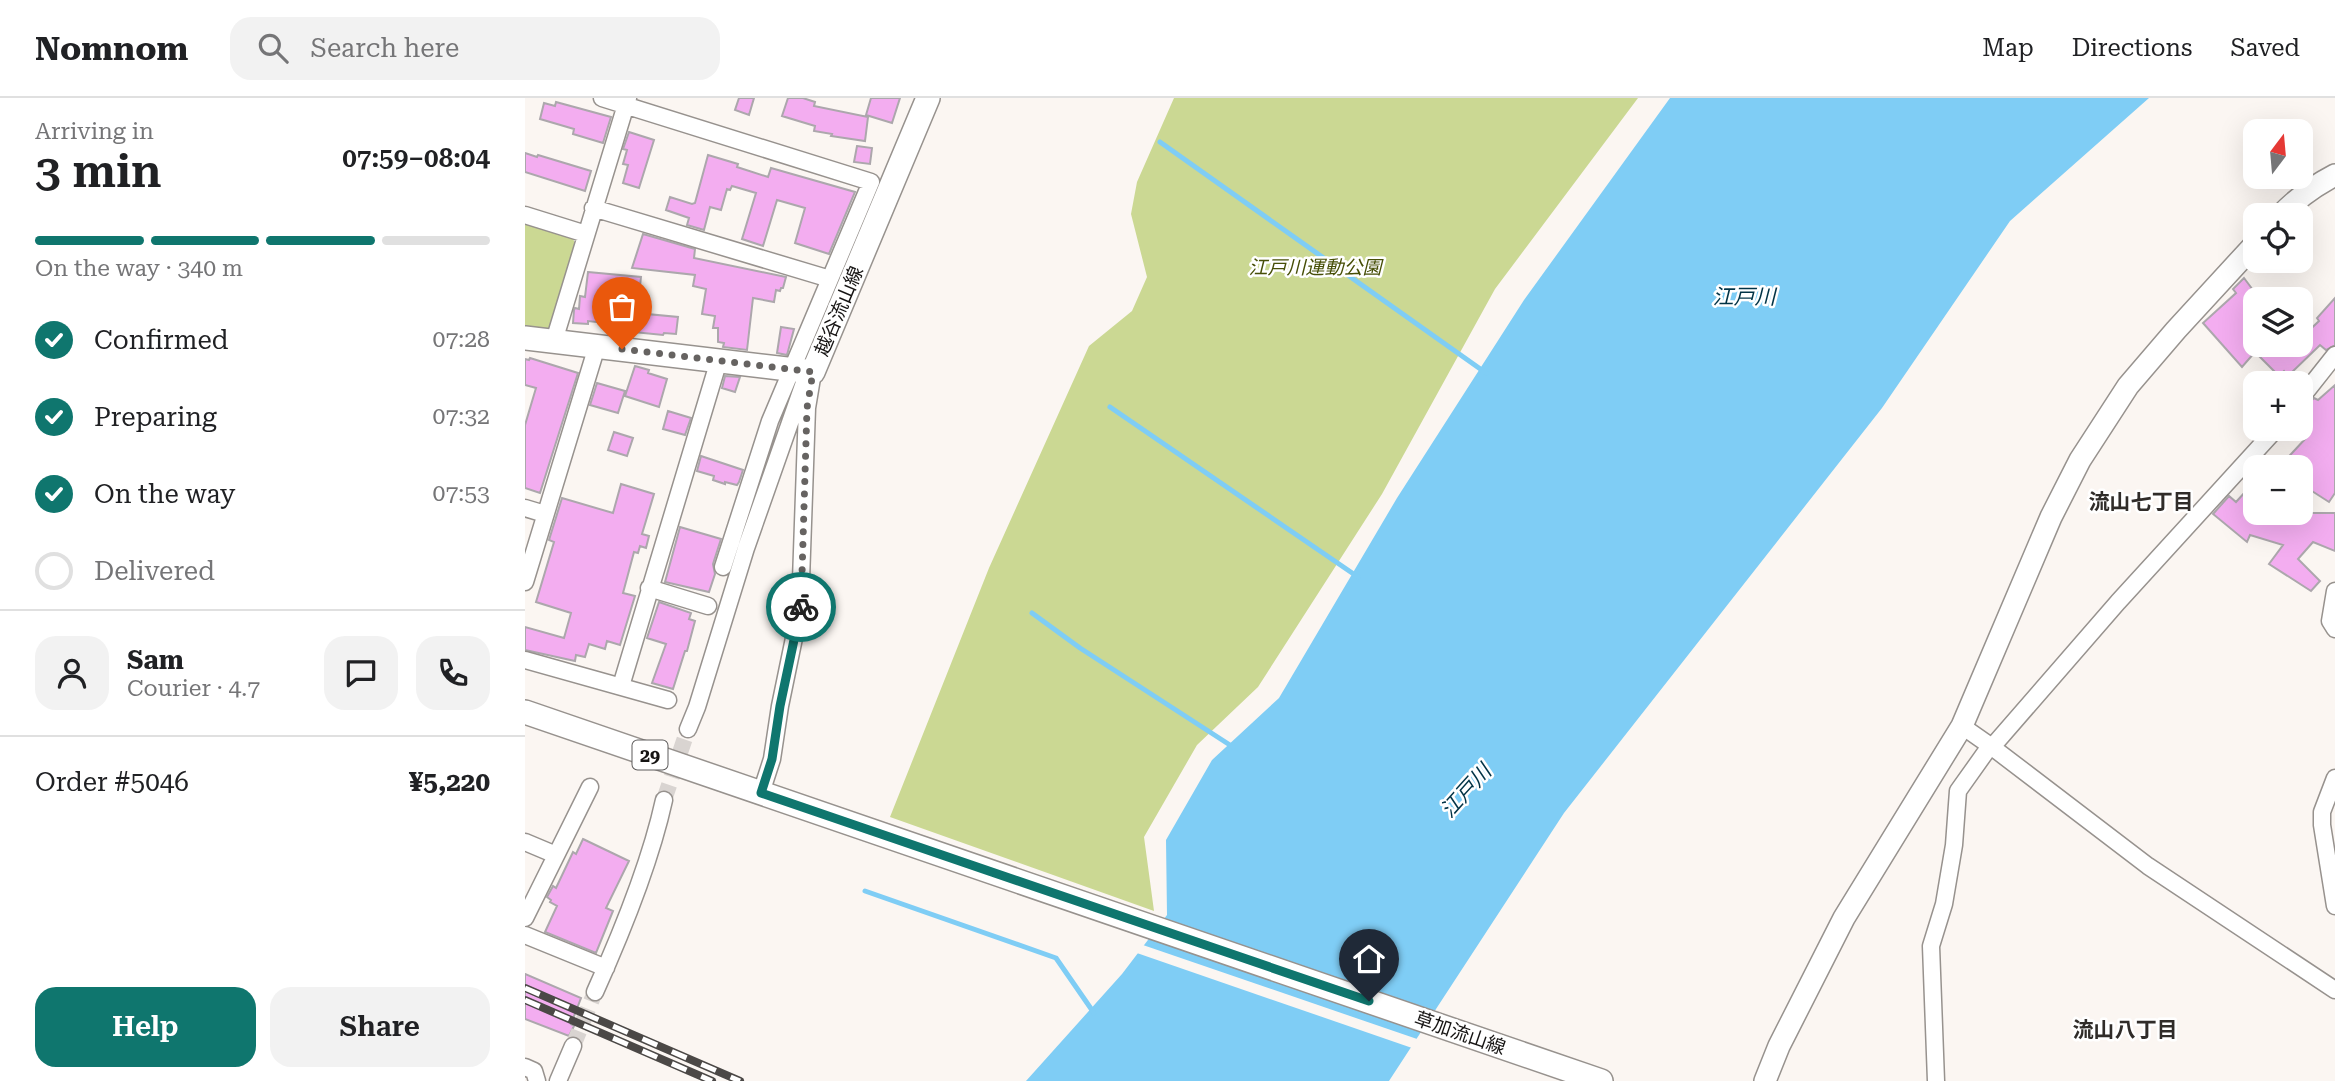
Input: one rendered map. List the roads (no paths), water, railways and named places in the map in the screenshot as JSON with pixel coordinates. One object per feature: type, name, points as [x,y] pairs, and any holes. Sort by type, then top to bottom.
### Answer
[{"type":"main road","name":"越谷流山線","points":[[525,338],[804,371],[927,98]]},
{"type":"main road","name":"草加流山線","points":[[525,712],[1601,1081]]},
{"type":"street","points":[[602,98],[627,102],[871,182],[829,279],[804,371],[688,729]]},
{"type":"street","points":[[554,341],[627,102]]},
{"type":"street","points":[[2292,203],[2314,186],[2335,175]]},
{"type":"street","points":[[593,208],[829,279]]},
{"type":"street","points":[[525,215],[586,234]]},
{"type":"street","points":[[1765,1081],[1791,1022],[1844,918],[1962,726],[2051,517],[2100,426],[2148,361],[2243,257]]},
{"type":"street","points":[[525,582],[597,346]]},
{"type":"street","points":[[2313,383],[2335,355]]},
{"type":"street","points":[[621,686],[719,360]]},
{"type":"street","points":[[723,567],[770,421],[804,371]]},
{"type":"street","points":[[769,795],[780,706],[800,609],[807,408],[804,371]]},
{"type":"street","points":[[1936,1081],[1931,946],[1944,904],[1954,845],[1958,791],[1991,746],[2265,441]]},
{"type":"street","points":[[525,508],[545,514]]},
{"type":"street","points":[[649,587],[708,606]]},
{"type":"street","points":[[2335,591],[2330,621],[2335,629]]},
{"type":"street","points":[[525,660],[668,700]]},
{"type":"street","points":[[1962,726],[2122,847],[2335,990]]},
{"type":"street","points":[[2335,778],[2322,812],[2335,906]]},
{"type":"street","points":[[525,918],[590,787]]},
{"type":"street","points":[[595,992],[658,827],[664,800]]},
{"type":"street","points":[[525,842],[557,855]]},
{"type":"street","points":[[525,935],[605,968]]},
{"type":"street","points":[[558,1081],[573,1046]]},
{"type":"street","points":[[525,1067],[534,1071],[537,1081]]},
{"type":"water","name":"江戸川","points":[[1670,98],[2149,98],[2010,221],[1882,408],[1564,813],[1389,1081],[1026,1081],[1122,974],[1167,915],[1166,840],[1212,760],[1279,698],[1397,498],[1524,300]]},
{"type":"waterway","points":[[1160,142],[1486,373]]},
{"type":"waterway","points":[[1110,407],[1358,577]]},
{"type":"waterway","points":[[1032,613],[1080,648],[1233,747]]},
{"type":"waterway","points":[[865,891],[1056,958],[1094,1013]]},
{"type":"tunnel","points":[[664,800],[688,729]]},
{"type":"tunnel","points":[[573,1046],[595,992]]},
{"type":"railway","points":[[525,988],[740,1081]]},
{"type":"railway","points":[[525,1000],[712,1081]]},
{"type":"district","name":"流山七丁目","points":[[2141,502]]},
{"type":"district","name":"流山八丁目","points":[[2125,1030]]},
{"type":"park label","name":"江戸川運動公園","points":[[1315,267]]}]
